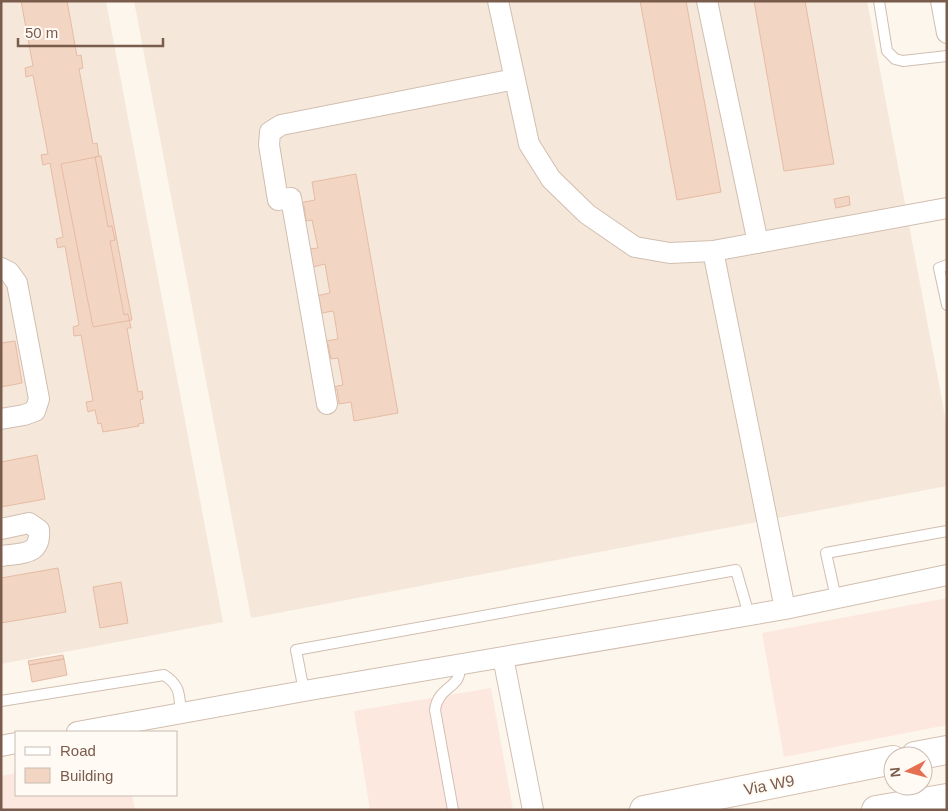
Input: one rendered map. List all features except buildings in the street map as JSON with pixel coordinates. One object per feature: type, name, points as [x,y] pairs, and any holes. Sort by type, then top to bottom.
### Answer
[{"type":"street","points":[[498,1],[529,144],[551,179],[587,214],[635,247],[670,253],[713,251],[947,208]]},
{"type":"street","points":[[707,1],[758,243]]},
{"type":"street","points":[[941,1],[947,33]]},
{"type":"street","points":[[327,404],[291,198],[278,200],[268,144],[270,132],[281,125],[515,79]]},
{"type":"street","points":[[713,251],[785,609]]},
{"type":"street","points":[[1,268],[10,272],[17,283],[39,399],[35,410],[24,416],[1,419]]},
{"type":"street","points":[[1,529],[29,523],[38,530],[39,539],[37,546],[32,551],[1,556]]},
{"type":"street","points":[[83,731],[304,691],[785,609],[947,575]]},
{"type":"street","points":[[503,657],[533,810]]},
{"type":"street","points":[[1,746],[15,743]]},
{"type":"street","points":[[933,753],[947,750]]},
{"type":"street","name":"Via W9","points":[[644,810],[883,762]]},
{"type":"street","points":[[876,810],[947,798]]},
{"type":"lane","points":[[879,1],[887,51],[895,59],[903,61],[947,56]]},
{"type":"lane","points":[[947,265],[939,268],[947,305]]},
{"type":"lane","points":[[836,598],[826,553],[947,531]]},
{"type":"lane","points":[[304,691],[296,650],[736,570],[749,615]]},
{"type":"lane","points":[[453,810],[435,710],[436,701],[458,678],[460,672],[459,665]]},
{"type":"lane","points":[[1,701],[164,675],[174,681],[178,692],[181,714]]},
{"type":"shaded area","points":[[1,1],[106,1],[223,622],[1,664]]},
{"type":"shaded area","points":[[134,1],[867,1],[947,427],[947,486],[251,618]]},
{"type":"shaded area","points":[[947,598],[947,725],[784,757],[762,633]]},
{"type":"shaded area","points":[[491,688],[513,809],[370,810],[354,711]]},
{"type":"shaded area","points":[[15,773],[15,796],[132,796],[135,810],[1,810],[1,776]]}]
